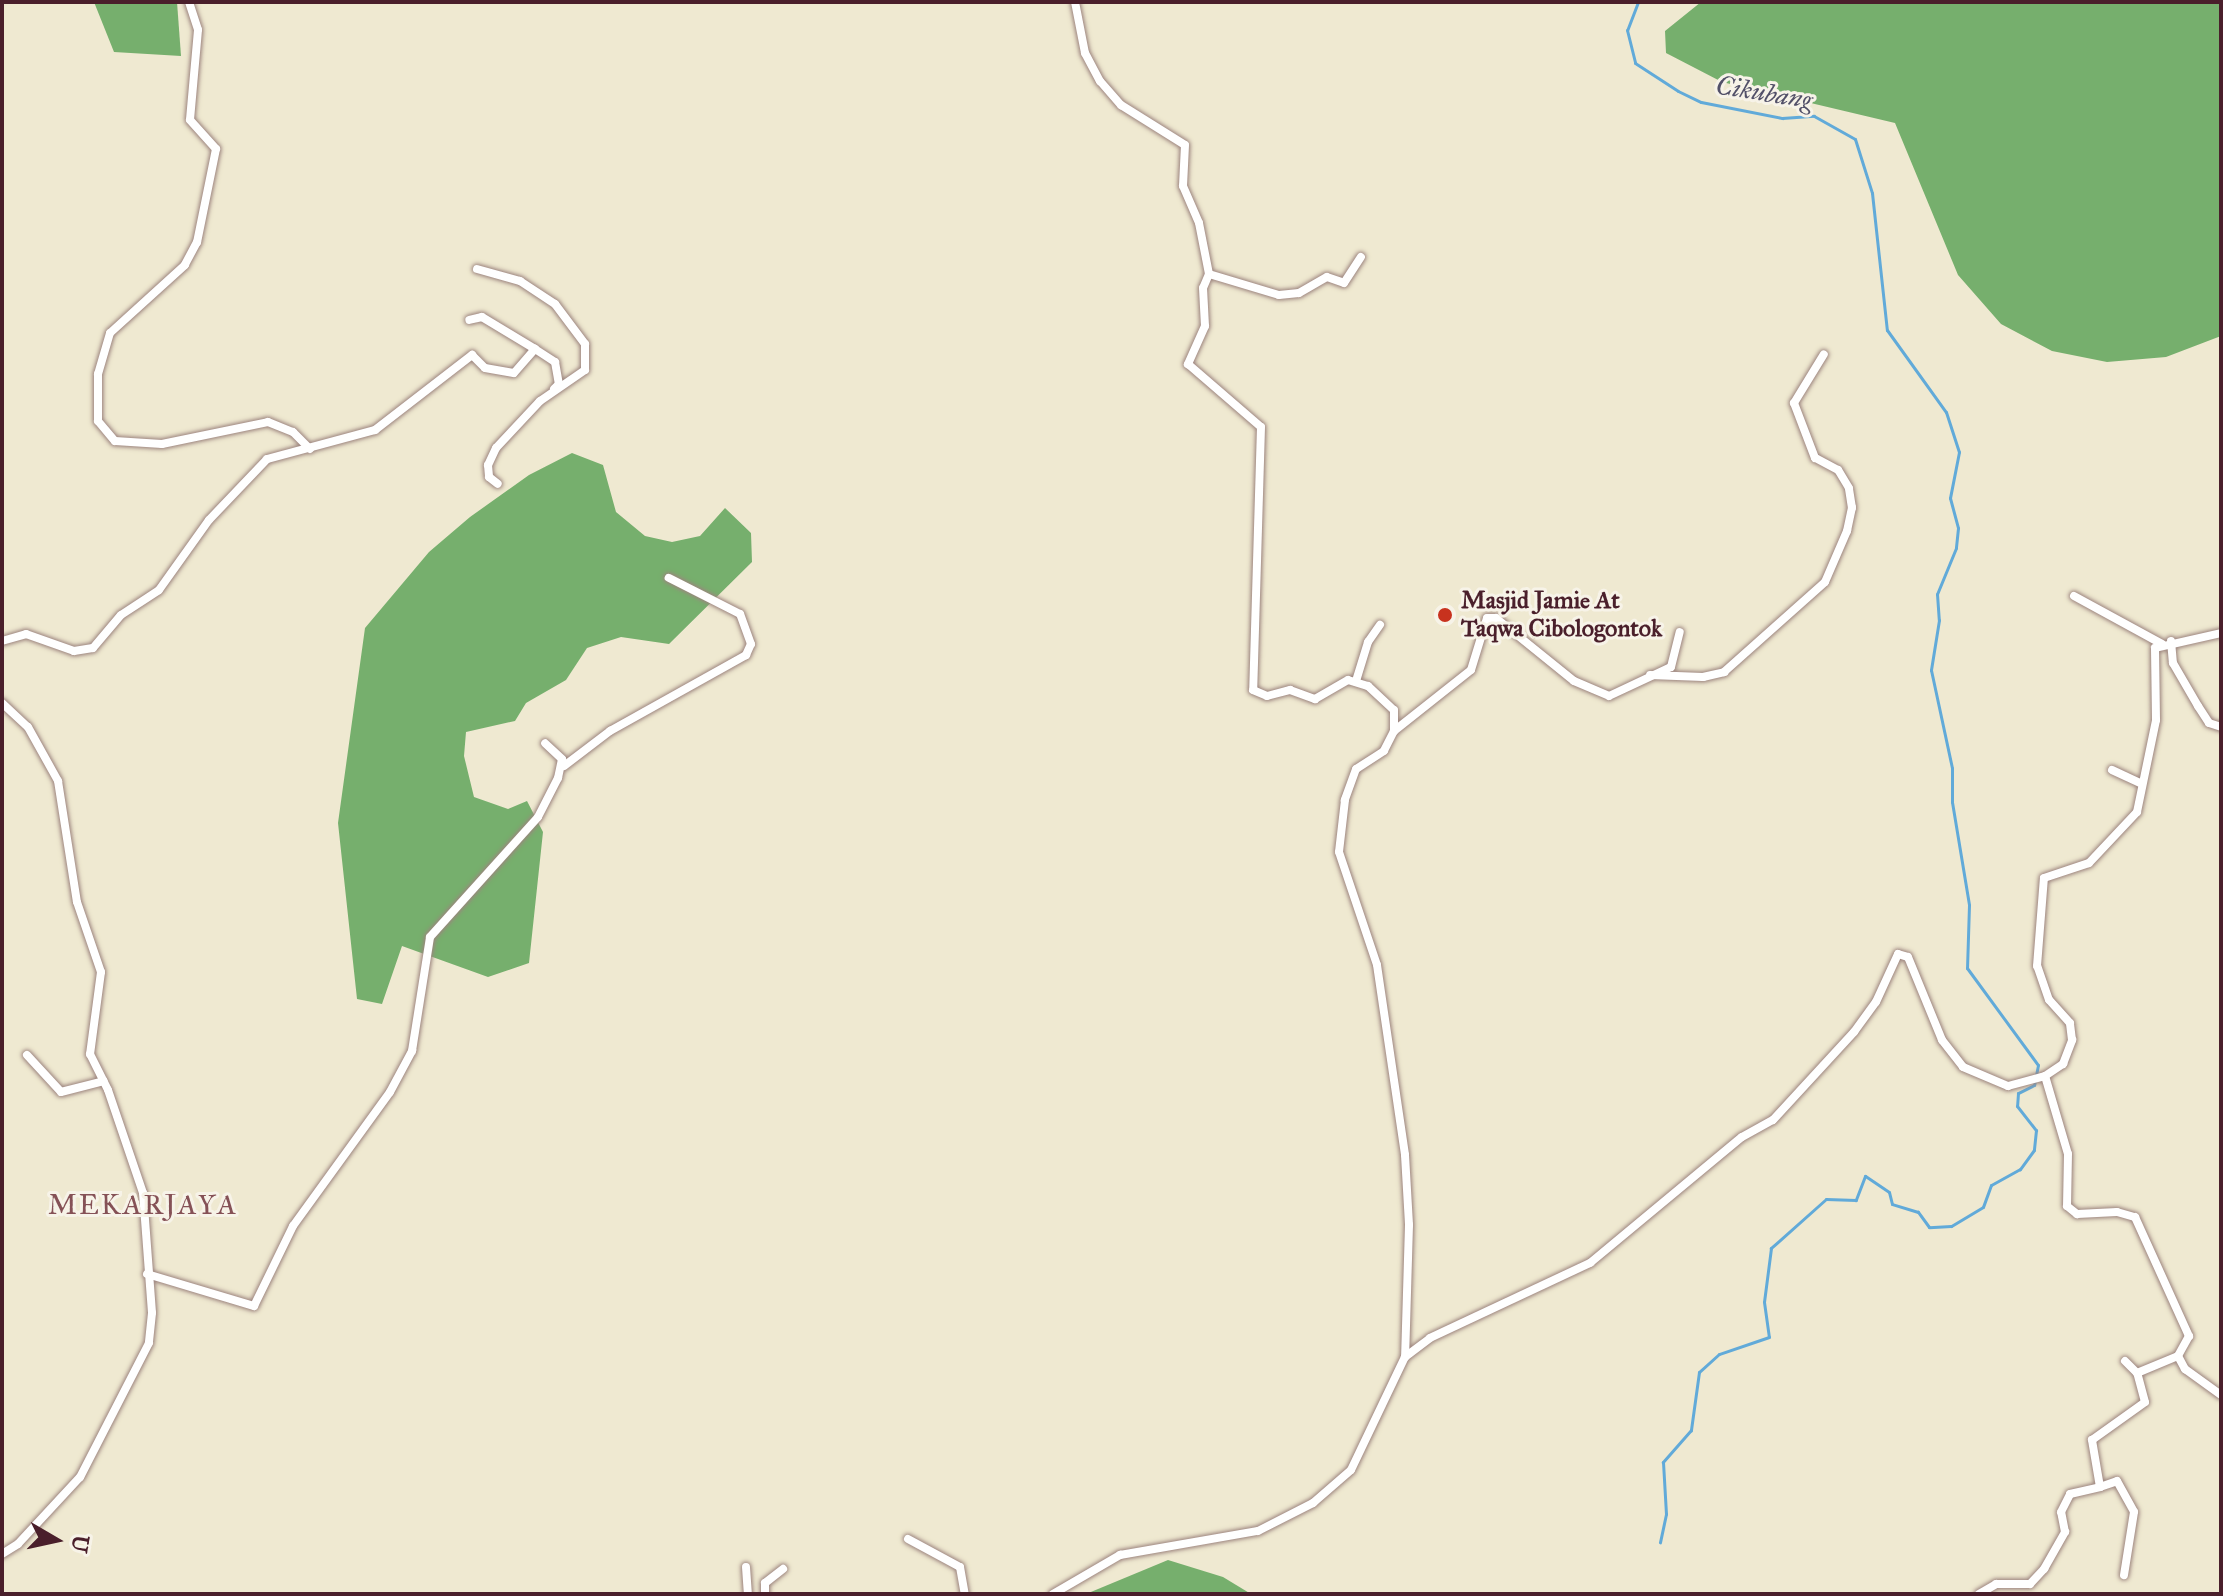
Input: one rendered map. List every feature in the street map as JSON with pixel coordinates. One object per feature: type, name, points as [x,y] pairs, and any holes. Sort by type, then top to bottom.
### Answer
[{"type":"street","points":[[189,2],[198,30],[190,120],[216,149],[197,242],[185,265],[110,333],[96,385],[98,421],[115,441],[151,444],[205,439],[268,422],[293,432],[310,449]]},
{"type":"street","points":[[1075,2],[1083,48],[1095,75],[1118,102],[1183,142],[1183,186],[1199,223],[1209,274],[1203,288],[1205,326],[1189,366],[1228,395],[1262,433],[1255,494],[1259,552],[1253,690],[1267,696],[1290,690],[1315,699],[1343,680],[1356,681],[1392,705],[1394,731]]},
{"type":"street","points":[[1209,274],[1279,295],[1299,293],[1327,277],[1344,283],[1361,257]]},
{"type":"street","points":[[477,269],[520,281],[555,304],[585,344],[585,370],[573,383],[551,391]]},
{"type":"street","points":[[469,320],[482,317],[555,362],[559,384],[496,448],[488,465],[489,477],[498,484]]},
{"type":"street","points":[[2,641],[26,634],[74,651],[93,648],[121,615],[159,590],[209,520],[257,466],[365,434],[397,417],[472,355],[485,368],[514,373],[535,349]]},
{"type":"street","points":[[1650,675],[1703,677],[1724,672],[1825,582],[1847,531],[1851,498],[1838,470],[1815,458],[1794,403],[1824,354]]},
{"type":"street","points":[[147,1274],[254,1306],[293,1226],[390,1092],[412,1051],[430,937],[538,817],[564,766],[610,731],[746,655],[751,644],[740,614],[669,578]]},
{"type":"street","points":[[2074,596],[2166,643],[2173,663],[2209,723],[2221,727]]},
{"type":"street","points":[[1053,1594],[1120,1555],[1258,1531],[1303,1510],[1351,1470],[1405,1357],[1409,1225],[1405,1155],[1377,965],[1339,852],[1345,800],[1356,769],[1381,754],[1394,731],[1471,670],[1487,618],[1496,618],[1574,681],[1608,696],[1671,667],[1680,632]]},
{"type":"street","points":[[1356,681],[1368,642],[1380,625]]},
{"type":"street","points":[[1405,1357],[1430,1338],[1590,1263],[1634,1221],[1742,1137],[1773,1120],[1854,1032],[1876,1002],[1898,954],[1908,957],[1942,1040],[1957,1061],[1994,1083],[2023,1083],[2045,1076],[2065,1062],[2072,1037],[2070,1023],[2049,1000],[2037,966],[2044,878],[2089,863],[2128,826],[2137,812],[2156,720],[2154,650],[2166,643],[2221,633]]},
{"type":"street","points":[[2,703],[28,727],[58,781],[77,902],[101,972],[89,1051],[104,1081],[143,1193],[152,1313],[149,1343],[80,1477],[18,1544],[2,1554]]},
{"type":"street","points":[[545,743],[564,766]]},
{"type":"street","points":[[2112,770],[2142,784]]},
{"type":"street","points":[[27,1055],[61,1092],[104,1081]]},
{"type":"street","points":[[2045,1076],[2068,1154],[2067,1206],[2077,1214],[2117,1212],[2135,1217],[2189,1336],[2178,1356],[2139,1372]]},
{"type":"street","points":[[2178,1356],[2185,1369],[2221,1395]]},
{"type":"street","points":[[2100,1487],[2092,1442],[2145,1402],[2139,1372],[2125,1361]]},
{"type":"street","points":[[1979,1594],[1996,1584],[2033,1582],[2065,1532],[2061,1512],[2070,1494],[2117,1481],[2134,1512],[2124,1575]]},
{"type":"street","points":[[908,1539],[960,1567],[965,1594]]},
{"type":"street","points":[[746,1567],[748,1594]]},
{"type":"street","points":[[765,1594],[765,1583],[783,1569]]},
{"type":"green space","points":[[94,2],[177,2],[181,56],[114,52]]},
{"type":"green space","points":[[1701,2],[2221,2],[2221,336],[2166,357],[2107,362],[2052,351],[2001,324],[1958,275],[1895,123],[1722,82],[1666,53],[1665,31]]},
{"type":"green space","points":[[572,453],[603,465],[616,512],[645,536],[672,542],[700,536],[725,508],[751,533],[752,562],[669,644],[621,637],[587,648],[566,680],[526,703],[515,721],[466,732],[464,756],[474,797],[508,809],[527,801],[543,832],[529,963],[488,977],[402,946],[382,1004],[357,999],[338,823],[365,628],[429,552],[470,517],[529,475]]},
{"type":"green space","points":[[1168,1560],[1223,1577],[1251,1594],[1086,1594]]},
{"type":"waterway","name":"Cikubang","points":[[1638,2],[1627,30],[1635,63],[1678,91],[1701,102],[1782,118],[1814,116],[1855,139],[1872,193],[1887,330],[1946,412],[1959,452],[1950,498],[1958,528],[1956,548],[1937,594],[1939,620],[1931,670],[1952,768],[1952,802],[1969,905],[1967,968],[2038,1065],[2034,1085],[2018,1093],[2017,1106],[2036,1130],[2034,1150],[2020,1169],[1991,1185],[1983,1207],[1951,1226],[1929,1227],[1918,1212],[1892,1204],[1889,1192],[1865,1176],[1856,1200],[1826,1199],[1771,1248],[1764,1302],[1769,1337],[1719,1354],[1699,1372],[1691,1430],[1663,1462],[1666,1514],[1660,1542]]},
{"type":"place","name":"Masjid Jamie At Taqwa Cibologontok","points":[[1445,615]]},
{"type":"district","name":"MEKARJAYA","points":[[143,1205]]}]
